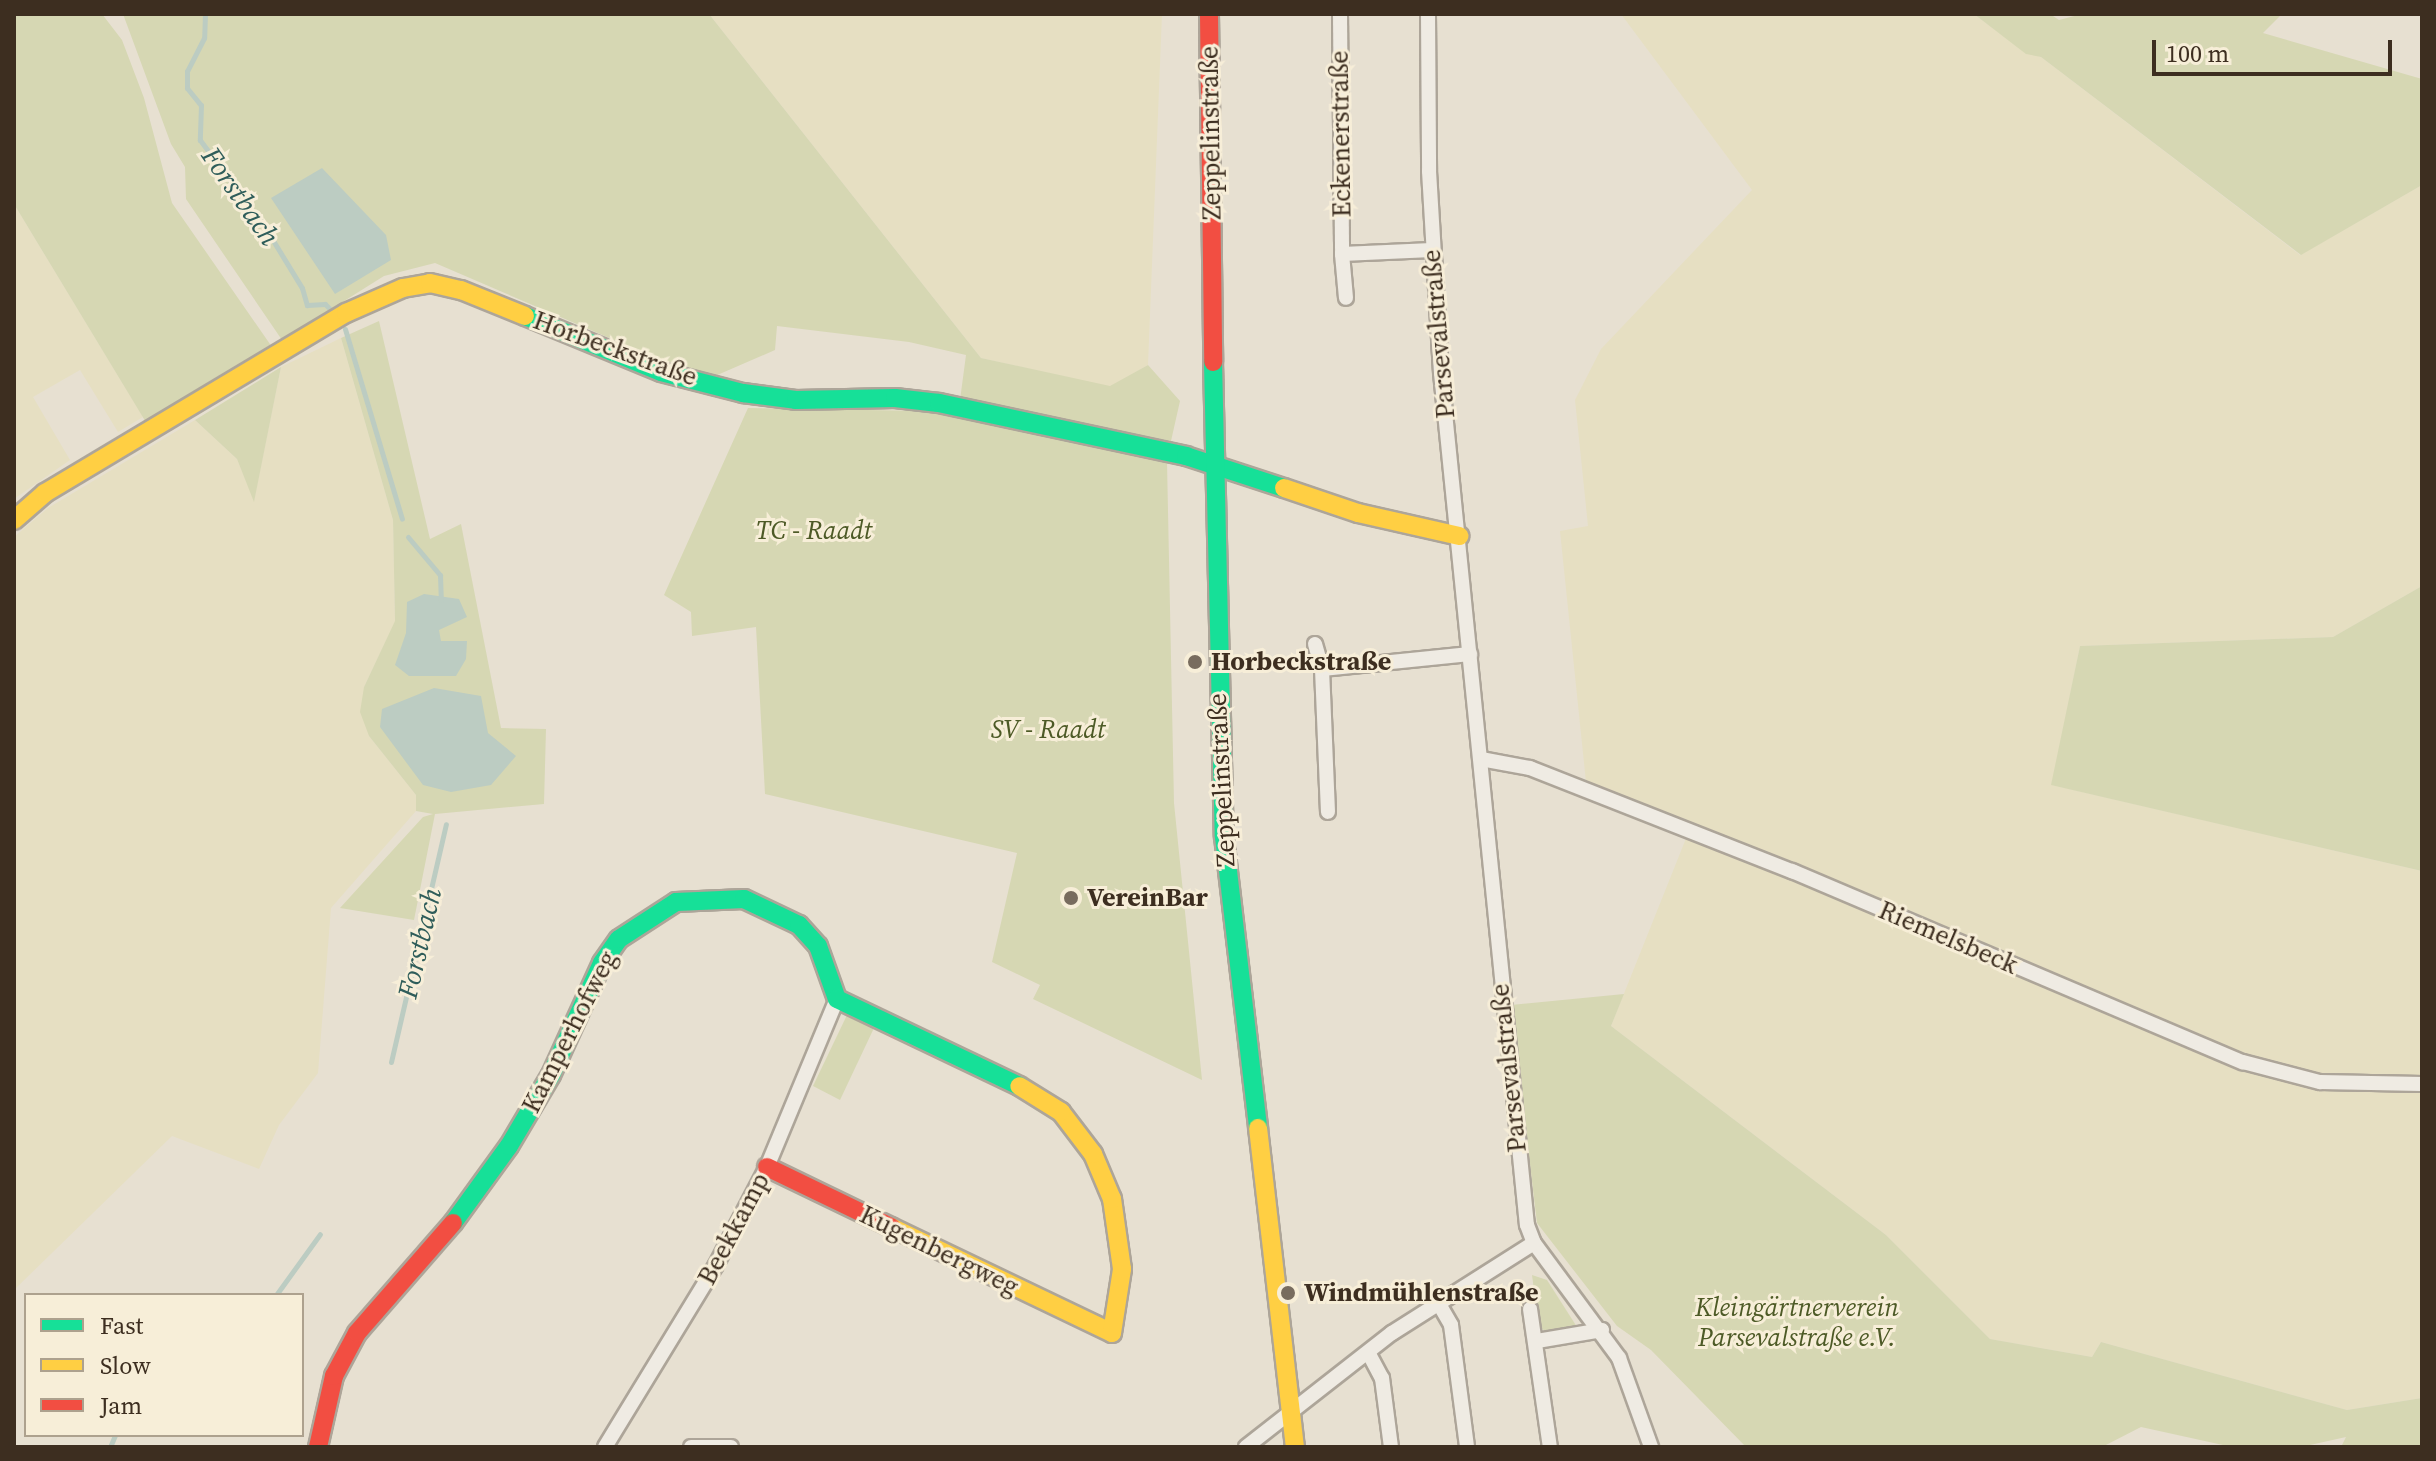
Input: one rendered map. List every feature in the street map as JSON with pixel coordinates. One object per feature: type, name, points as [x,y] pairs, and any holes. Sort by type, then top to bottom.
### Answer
[{"type":"street","name":"Zeppelinstraße","points":[[1209,14],[1213,463],[1224,837],[1295,1447]]},
{"type":"street","name":"Eckenerstraße","points":[[1340,14],[1342,254],[1346,298]]},
{"type":"street","name":"Parsevalstraße","points":[[1428,14],[1432,250],[1481,759],[1494,932],[1527,1225],[1534,1243],[1602,1330],[1640,1408],[1651,1447]]},
{"type":"street","name":"Eckenerstraße","points":[[1342,254],[1432,250]]},
{"type":"street","name":"Horbeckstraße","points":[[14,520],[45,493],[346,313],[403,288],[430,283],[461,290],[661,372],[743,393],[796,400],[895,398],[939,403],[1213,463],[1358,513],[1459,536]]},
{"type":"street","points":[[1315,644],[1322,669],[1328,812]]},
{"type":"street","points":[[1322,669],[1470,654]]},
{"type":"street","name":"Riemelsbeck","points":[[1481,759],[1530,768],[1777,865],[2243,1062],[2320,1082],[2422,1084]]},
{"type":"street","name":"Kamperhofweg","points":[[318,1447],[334,1376],[357,1333],[446,1233],[509,1146],[619,939],[676,902],[705,897],[744,899],[799,925],[818,946],[837,999]]},
{"type":"street","name":"Beekkamp","points":[[605,1447],[662,1361],[767,1167],[837,999]]},
{"type":"street","name":"Kugenbergweg","points":[[767,1167],[1112,1333],[1122,1269],[1118,1230],[1101,1170],[1076,1130],[1046,1100],[1003,1076],[837,999]]},
{"type":"street","points":[[1246,1447],[1290,1411],[1439,1304],[1534,1243]]},
{"type":"street","points":[[1439,1304],[1451,1325],[1467,1447]]},
{"type":"street","points":[[1530,1309],[1550,1447]]},
{"type":"street","points":[[1537,1341],[1602,1330]]},
{"type":"street","points":[[1369,1354],[1382,1378],[1391,1447]]},
{"type":"street","points":[[691,1447],[731,1447]]},
{"type":"shaded area","points":[[709,14],[1162,14],[1148,365],[1110,387],[981,358]]},
{"type":"shaded area","points":[[1621,14],[1974,14],[2026,53],[2041,57],[2300,255],[2422,185],[2422,586],[2333,637],[2080,646],[2052,785],[2422,871],[2422,1398],[2347,1410],[2101,1342],[2092,1357],[1990,1339],[1886,1235],[1611,1026],[1691,826],[1586,782],[1560,531],[1588,526],[1575,400],[1601,349],[1752,190]]},
{"type":"shaded area","points":[[322,168],[386,235],[391,260],[335,294],[271,198]]},
{"type":"shaded area","points":[[14,204],[143,417],[118,432],[80,370],[33,397],[70,460],[14,499]]},
{"type":"shaded area","points":[[341,338],[393,520],[395,622],[364,687],[369,736],[416,795],[416,811],[331,908],[318,1073],[279,1125],[259,1169],[172,1136],[14,1290],[14,537],[48,508],[195,420],[237,459],[254,500],[281,367]]},
{"type":"shaded area","points":[[424,594],[459,599],[467,617],[439,630],[441,641],[467,641],[466,659],[456,676],[409,676],[395,665],[406,633],[407,602]]},
{"type":"shaded area","points":[[434,688],[481,696],[488,733],[516,756],[491,785],[451,792],[423,785],[380,727],[382,709]]},
{"type":"green space","points":[[14,14],[102,14],[122,40],[144,98],[172,203],[272,347],[147,424],[14,204]]},
{"type":"green space","points":[[123,14],[709,14],[981,358],[1110,386],[1148,365],[1180,401],[1171,441],[960,400],[966,355],[909,342],[777,326],[775,350],[715,376],[656,358],[435,263],[384,276],[282,340],[186,199],[185,167],[171,144]]},
{"type":"green space","points":[[1974,14],[2050,14],[2059,20],[2082,14],[2282,14],[2263,33],[2422,79],[2422,185],[2301,255],[2041,57],[2026,54]]},
{"type":"green space","points":[[379,321],[430,539],[461,524],[501,728],[546,729],[544,804],[435,814],[414,920],[340,908],[423,817],[433,814],[416,811],[416,795],[369,736],[360,712],[364,687],[395,621],[393,520],[341,338]]},
{"type":"green space","points":[[281,367],[254,502],[237,459],[195,420]]},
{"type":"green space","points":[[748,408],[926,411],[1167,462],[1174,803],[1202,1080],[1033,999],[1040,985],[992,962],[1017,853],[765,794],[756,627],[692,636],[691,612],[664,595]]},
{"type":"green space","points":[[2422,586],[2422,871],[2051,785],[2080,646],[2333,637]]},
{"type":"green space","name":"Kleingärtnerverein Parsevalstraße e.V.","points":[[1624,994],[1611,1026],[1886,1235],[1990,1339],[2092,1357],[2101,1342],[2347,1410],[2422,1398],[2422,1447],[2341,1447],[2346,1437],[2301,1447],[2232,1447],[2141,1427],[2102,1447],[1746,1447],[1651,1350],[1617,1326],[1537,1223],[1511,1005]]},
{"type":"green space","points":[[847,1015],[874,1028],[840,1100],[813,1086]]},
{"type":"green space","points":[[1532,1275],[1547,1280],[1577,1327],[1549,1332],[1539,1328]]},
{"type":"waterway","name":"Forstbach","points":[[205,14],[204,38],[187,71],[187,88],[201,105],[200,140],[266,229],[302,288],[307,305],[325,304],[332,311]]},
{"type":"waterway","name":"Forstbach","points":[[345,329],[402,519]]},
{"type":"waterway","name":"Forstbach","points":[[408,537],[440,575],[441,600]]},
{"type":"waterway","name":"Forstbach","points":[[391,1062],[446,824]]},
{"type":"waterway","name":"Forstbach","points":[[277,1293],[320,1234]]},
{"type":"waterway","name":"Forstbach","points":[[110,1447],[114,1437]]},
{"type":"traffic: fast","points":[[525,316],[661,372],[743,393],[796,400],[895,398],[939,403],[1186,456],[1284,488]]},
{"type":"traffic: fast","points":[[1213,362],[1224,837],[1258,1128]]},
{"type":"traffic: fast","points":[[453,1223],[509,1146],[551,1075],[602,963],[619,939],[676,902],[744,899],[799,925],[818,946],[837,999],[1019,1086]]},
{"type":"traffic: slow","points":[[14,520],[45,493],[346,313],[403,288],[430,283],[461,290],[525,316]]},
{"type":"traffic: slow","points":[[1284,488],[1358,513],[1459,536]]},
{"type":"traffic: slow","points":[[891,1227],[1112,1333],[1122,1269],[1112,1199],[1093,1154],[1061,1112],[1019,1086]]},
{"type":"traffic: slow","points":[[1258,1128],[1295,1447]]},
{"type":"traffic: jam","points":[[1209,14],[1213,362]]},
{"type":"traffic: jam","points":[[767,1167],[891,1227]]},
{"type":"traffic: jam","points":[[318,1447],[334,1376],[357,1333],[453,1223]]},
{"type":"place","name":"Horbeckstraße","points":[[1195,662]]},
{"type":"place","name":"VereinBar","points":[[1071,898]]},
{"type":"place","name":"Windmühlenstraße","points":[[1288,1293]]},
{"type":"park label","name":"TC - Raadt","points":[[814,531]]},
{"type":"park label","name":"SV - Raadt","points":[[1048,730]]}]
